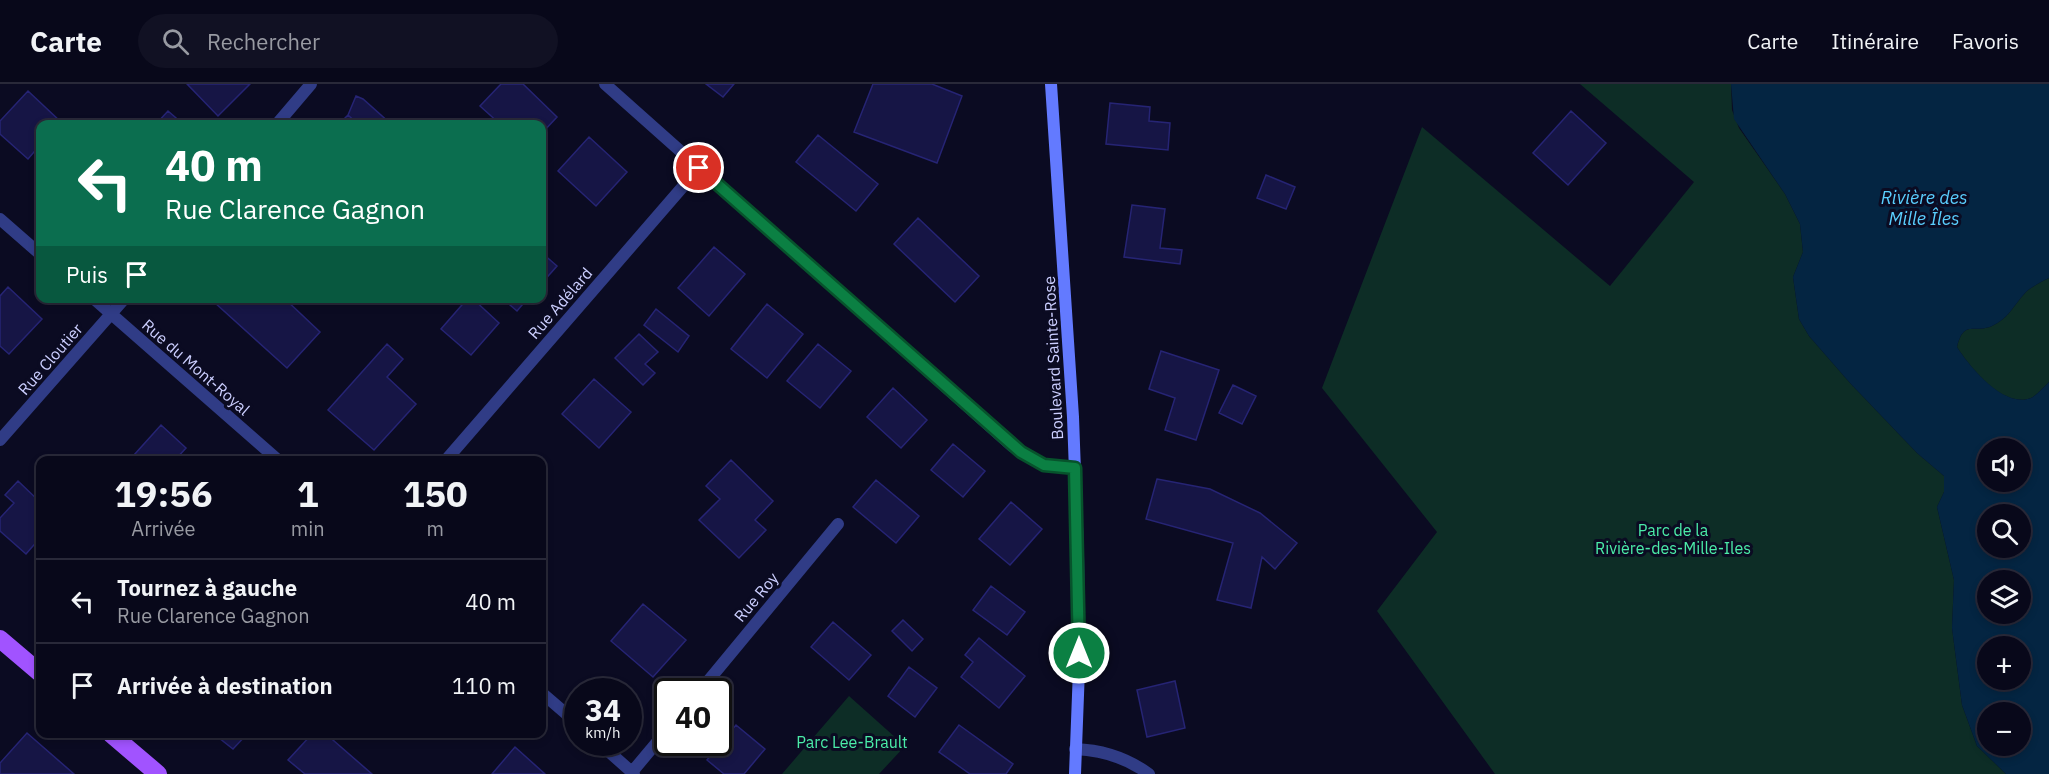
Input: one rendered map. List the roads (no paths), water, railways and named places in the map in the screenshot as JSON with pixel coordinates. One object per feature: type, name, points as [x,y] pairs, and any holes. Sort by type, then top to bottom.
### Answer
[{"type":"main road","points":[[0,639],[36,670]]},
{"type":"main road","points":[[116,738],[158,774]]},
{"type":"street","points":[[280,120],[311,84]]},
{"type":"street","points":[[605,84],[1021,452],[1044,465],[1075,468]]},
{"type":"street","name":"Boulevard Sainte-Rose","points":[[1051,84],[1075,468],[1079,630],[1075,774]]},
{"type":"street","name":"Rue Adélard","points":[[449,456],[699,168]]},
{"type":"street","points":[[0,219],[36,250]]},
{"type":"street","name":"Rue du Mont-Royal","points":[[99,303],[273,456]]},
{"type":"street","name":"Rue Cloutier","points":[[0,440],[121,303]]},
{"type":"street","name":"Rue Roy","points":[[711,678],[838,524]]},
{"type":"street","points":[[546,696],[564,712]]},
{"type":"street","points":[[614,756],[633,773],[654,747]]},
{"type":"street","points":[[1076,749],[1108,753],[1130,762],[1149,774]]},
{"type":"water","name":"Rivière des Mille Îles","points":[[1731,84],[2049,84],[2049,278],[2027,291],[2007,316],[1998,323],[1985,328],[1966,330],[1957,347],[1988,384],[2010,397],[2021,400],[2031,398],[2049,382],[2049,774],[2006,774],[1987,756],[2031,756],[2031,702],[1977,702],[1977,746],[1962,705],[1952,628],[1954,580],[1937,507],[1944,492],[1944,476],[1917,453],[1850,383],[1809,336],[1799,319],[1793,277],[1803,252],[1800,224],[1785,194],[1734,119]]},
{"type":"park label","name":"Parc de la Rivière-des-Mille-Iles","points":[[1673,539]]},
{"type":"park label","name":"Parc Lee-Brault","points":[[852,742]]}]
